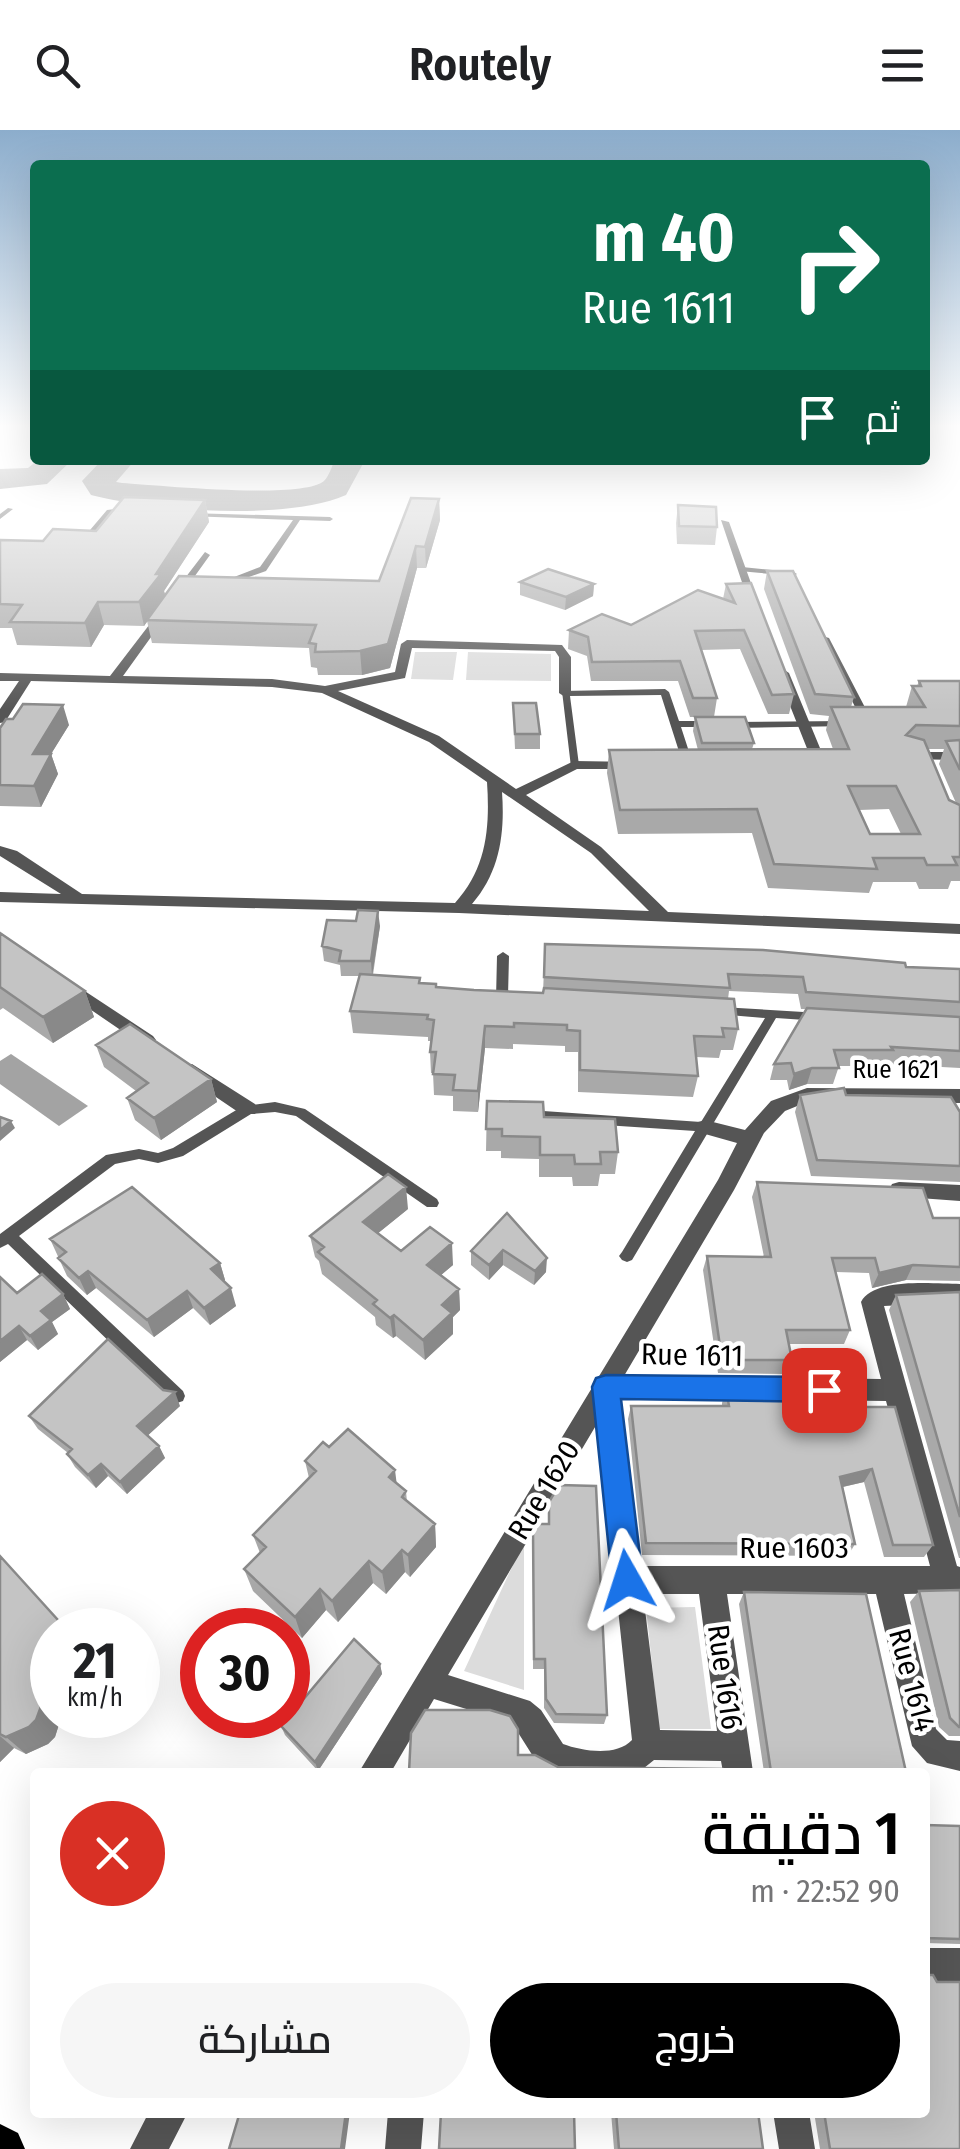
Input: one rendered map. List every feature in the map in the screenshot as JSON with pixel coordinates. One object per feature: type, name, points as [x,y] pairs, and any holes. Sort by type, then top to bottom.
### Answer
[{"type":"street","points":[[724,523],[762,621]]},
{"type":"street","points":[[115,678],[205,555]]},
{"type":"street","points":[[325,690],[401,674],[406,644],[558,648],[565,657],[565,693]]},
{"type":"street","points":[[776,656],[820,764],[801,765]]},
{"type":"street","points":[[0,676],[272,683],[325,690],[434,739],[596,850],[666,918]]},
{"type":"street","points":[[0,719],[28,677]]},
{"type":"street","points":[[930,772],[916,756],[960,756]]},
{"type":"street","points":[[515,795],[574,765],[650,765]]},
{"type":"street","points":[[669,765],[707,765]]},
{"type":"street","points":[[459,908],[477,891],[490,863],[498,826],[494,781]]},
{"type":"street","points":[[0,852],[12,854],[78,898]]},
{"type":"street","points":[[0,897],[459,908],[960,929]]},
{"type":"street","points":[[50,973],[248,1109]]},
{"type":"street","name":"Rue 1621","points":[[775,1106],[792,1096],[806,1095],[955,1096]]},
{"type":"street","points":[[955,1096],[960,1120]]},
{"type":"street","name":"Rue 1620","points":[[376,1768],[606,1387],[737,1185],[749,1138],[775,1106]]},
{"type":"street","points":[[705,1127],[749,1138]]},
{"type":"street","points":[[882,1190],[960,1192]]},
{"type":"street","points":[[954,1580],[896,1390],[875,1313],[875,1297],[960,1293]]},
{"type":"street","points":[[428,1683],[520,1710],[530,1717],[552,1755],[563,1760],[604,1766],[636,1759],[648,1745],[606,1387]]},
{"type":"street","name":"Rue 1611","points":[[606,1387],[896,1390]]},
{"type":"street","name":"Rue 1603","points":[[627,1580],[954,1580]]},
{"type":"street","name":"Rue 1616","points":[[711,1581],[736,1760]]},
{"type":"street","name":"Rue 1614","points":[[887,1581],[923,1735],[930,1748],[942,1756],[960,1756]]},
{"type":"street","points":[[648,1745],[736,1760]]},
{"type":"street","points":[[930,1966],[960,1965]]},
{"type":"street","points":[[148,2149],[166,2118]]},
{"type":"street","points":[[402,2149],[405,2118]]},
{"type":"street","points":[[792,2118],[797,2149]]},
{"type":"lane","points":[[65,543],[81,544],[99,523]]},
{"type":"lane","points":[[212,585],[247,578],[263,569],[294,523]]},
{"type":"lane","points":[[742,569],[792,572],[800,588]]},
{"type":"lane","points":[[178,592],[195,589]]},
{"type":"lane","points":[[676,724],[868,724],[817,622]]},
{"type":"lane","points":[[574,765],[565,693],[666,692],[688,765]]},
{"type":"lane","points":[[504,956],[502,1000],[522,1000]]},
{"type":"lane","points":[[715,1011],[829,1018]]},
{"type":"lane","points":[[627,1256],[772,1014]]},
{"type":"lane","points":[[178,1396],[5,1239],[111,1159],[139,1154],[158,1158],[178,1152],[248,1109],[274,1106],[300,1112],[432,1202]]},
{"type":"lane","points":[[529,1115],[705,1127]]},
{"type":"shaded area","points":[[415,652],[457,652],[453,680],[411,679]]},
{"type":"shaded area","points":[[468,652],[551,654],[551,681],[466,680]]},
{"type":"shaded area","points":[[11,1054],[88,1106],[59,1126],[0,1084],[0,1061]]},
{"type":"shaded area","points":[[524,1541],[524,1690],[464,1671]]},
{"type":"shaded area","points":[[695,1607],[711,1729],[659,1729],[646,1608]]},
{"type":"building","points":[[102,523],[190,523],[156,574],[161,574],[139,602],[98,602],[85,623],[10,622],[22,605],[0,604],[0,540],[43,541],[53,529],[96,531]]},
{"type":"building","points":[[401,523],[432,523],[425,547],[416,546],[388,644],[360,651],[315,652],[316,644],[309,643],[316,625],[147,620],[179,576],[379,581]]},
{"type":"building","points":[[717,523],[717,527],[679,526]]},
{"type":"building","points":[[548,569],[594,584],[566,597],[520,582]]},
{"type":"building","points":[[767,571],[793,571],[854,697],[815,694]]},
{"type":"building","points":[[751,583],[794,694],[772,695],[744,630],[695,631],[717,698],[693,698],[680,661],[592,662],[588,637],[569,630],[602,614],[631,625],[698,590],[735,603],[726,584]]},
{"type":"building","points":[[919,681],[960,681],[960,726],[916,725],[906,735],[924,740],[949,800],[960,805],[960,857],[953,857],[957,865],[927,865],[924,858],[873,858],[877,869],[774,864],[757,809],[620,810],[609,750],[849,749],[831,707],[925,707],[912,686],[921,686]],"holes":[[[848,786],[896,786],[920,834],[870,834]]]},
{"type":"building","points":[[513,703],[536,703],[540,734],[515,734]]},
{"type":"building","points":[[23,704],[63,705],[33,754],[51,754],[34,786],[0,785],[0,728],[6,719],[13,719]]},
{"type":"building","points":[[695,717],[745,717],[754,743],[702,743]]},
{"type":"building","points":[[960,740],[960,770],[946,741]]},
{"type":"building","points":[[358,910],[378,911],[371,961],[339,961],[341,951],[322,946],[327,920],[356,921]]},
{"type":"building","points":[[0,933],[85,991],[43,1017],[0,987]]},
{"type":"building","points":[[545,944],[763,950],[905,963],[906,967],[960,969],[960,1002],[806,992],[803,977],[728,974],[730,988],[544,977]]},
{"type":"building","points":[[360,974],[420,978],[419,983],[436,987],[474,990],[543,993],[544,988],[734,999],[738,1029],[722,1028],[724,1037],[694,1036],[698,1076],[580,1070],[580,1031],[567,1030],[567,1025],[485,1026],[478,1091],[453,1090],[455,1075],[433,1074],[436,1052],[430,1052],[434,1020],[427,1019],[428,1015],[350,1011]]},
{"type":"building","points":[[807,1008],[960,1017],[960,1051],[891,1047],[893,1050],[834,1050],[839,1068],[812,1068],[794,1074],[791,1063],[774,1064]]},
{"type":"building","points":[[130,1024],[211,1079],[154,1118],[127,1098],[148,1083],[96,1045]]},
{"type":"building","points":[[844,1088],[846,1095],[951,1097],[960,1112],[960,1166],[817,1160],[800,1095]]},
{"type":"building","points":[[487,1101],[543,1102],[544,1117],[615,1119],[618,1152],[600,1152],[601,1164],[575,1164],[574,1155],[540,1155],[540,1137],[502,1136],[502,1129],[486,1129]]},
{"type":"building","points":[[0,1117],[11,1121],[0,1130]]},
{"type":"building","points":[[388,1174],[406,1187],[363,1222],[401,1251],[430,1227],[452,1243],[427,1265],[459,1289],[442,1305],[452,1313],[423,1340],[394,1315],[390,1318],[373,1304],[377,1300],[318,1252],[324,1247],[310,1236]]},
{"type":"building","points":[[757,1182],[923,1188],[933,1218],[960,1218],[960,1267],[913,1265],[879,1273],[875,1258],[832,1258],[850,1330],[786,1330],[792,1360],[722,1360],[707,1256],[771,1257]]},
{"type":"building","points":[[132,1187],[220,1263],[211,1269],[231,1288],[204,1308],[187,1291],[147,1320],[88,1271],[79,1278],[58,1258],[66,1252],[50,1239]]},
{"type":"building","points":[[507,1213],[547,1258],[535,1271],[503,1250],[489,1265],[471,1251]]},
{"type":"building","points":[[42,1274],[63,1294],[41,1311],[51,1320],[30,1336],[19,1326],[0,1341],[0,1277],[17,1293]]},
{"type":"building","points":[[960,1292],[960,1517],[896,1295]]},
{"type":"building","points":[[108,1339],[163,1390],[175,1392],[137,1426],[159,1446],[120,1482],[101,1464],[88,1475],[67,1454],[72,1449],[29,1416]]},
{"type":"building","points":[[726,1389],[797,1390],[800,1407],[895,1407],[933,1545],[893,1545],[872,1469],[840,1477],[855,1544],[646,1543],[631,1406],[729,1406]]},
{"type":"building","points":[[348,1429],[395,1470],[389,1477],[406,1491],[402,1497],[435,1524],[408,1555],[402,1550],[382,1572],[369,1561],[332,1601],[320,1589],[303,1608],[285,1608],[244,1569],[266,1547],[253,1535],[316,1471],[305,1461],[323,1442],[329,1447]]},
{"type":"building","points":[[559,1485],[596,1486],[607,1715],[556,1714],[546,1699],[545,1659],[534,1659],[533,1529],[536,1524],[549,1524],[549,1502]]},
{"type":"building","points":[[0,1556],[47,1608],[30,1608],[30,1726],[6,1737],[0,1734]]},
{"type":"building","points":[[960,1590],[959,1727],[950,1718],[919,1591]]},
{"type":"building","points":[[744,1592],[866,1594],[905,1768],[770,1768]]},
{"type":"building","points":[[354,1639],[380,1664],[315,1762],[292,1738],[310,1738],[310,1691]]},
{"type":"building","points":[[425,1710],[490,1710],[510,1716],[518,1729],[518,1755],[535,1755],[558,1767],[640,1768],[409,1768],[411,1733]]},
{"type":"building","points":[[930,1825],[960,1826],[960,1939],[930,1938]]},
{"type":"building","points":[[930,1975],[937,1982],[960,1982],[960,2149],[830,2149],[825,2118],[930,2118]]},
{"type":"building","points":[[238,2118],[345,2118],[341,2149],[229,2149]]},
{"type":"building","points":[[441,2118],[574,2118],[575,2149],[439,2149]]},
{"type":"building","points":[[616,2118],[759,2118],[763,2149],[619,2149]]},
{"type":"route","points":[[627,1580],[606,1387],[824,1390]]}]
